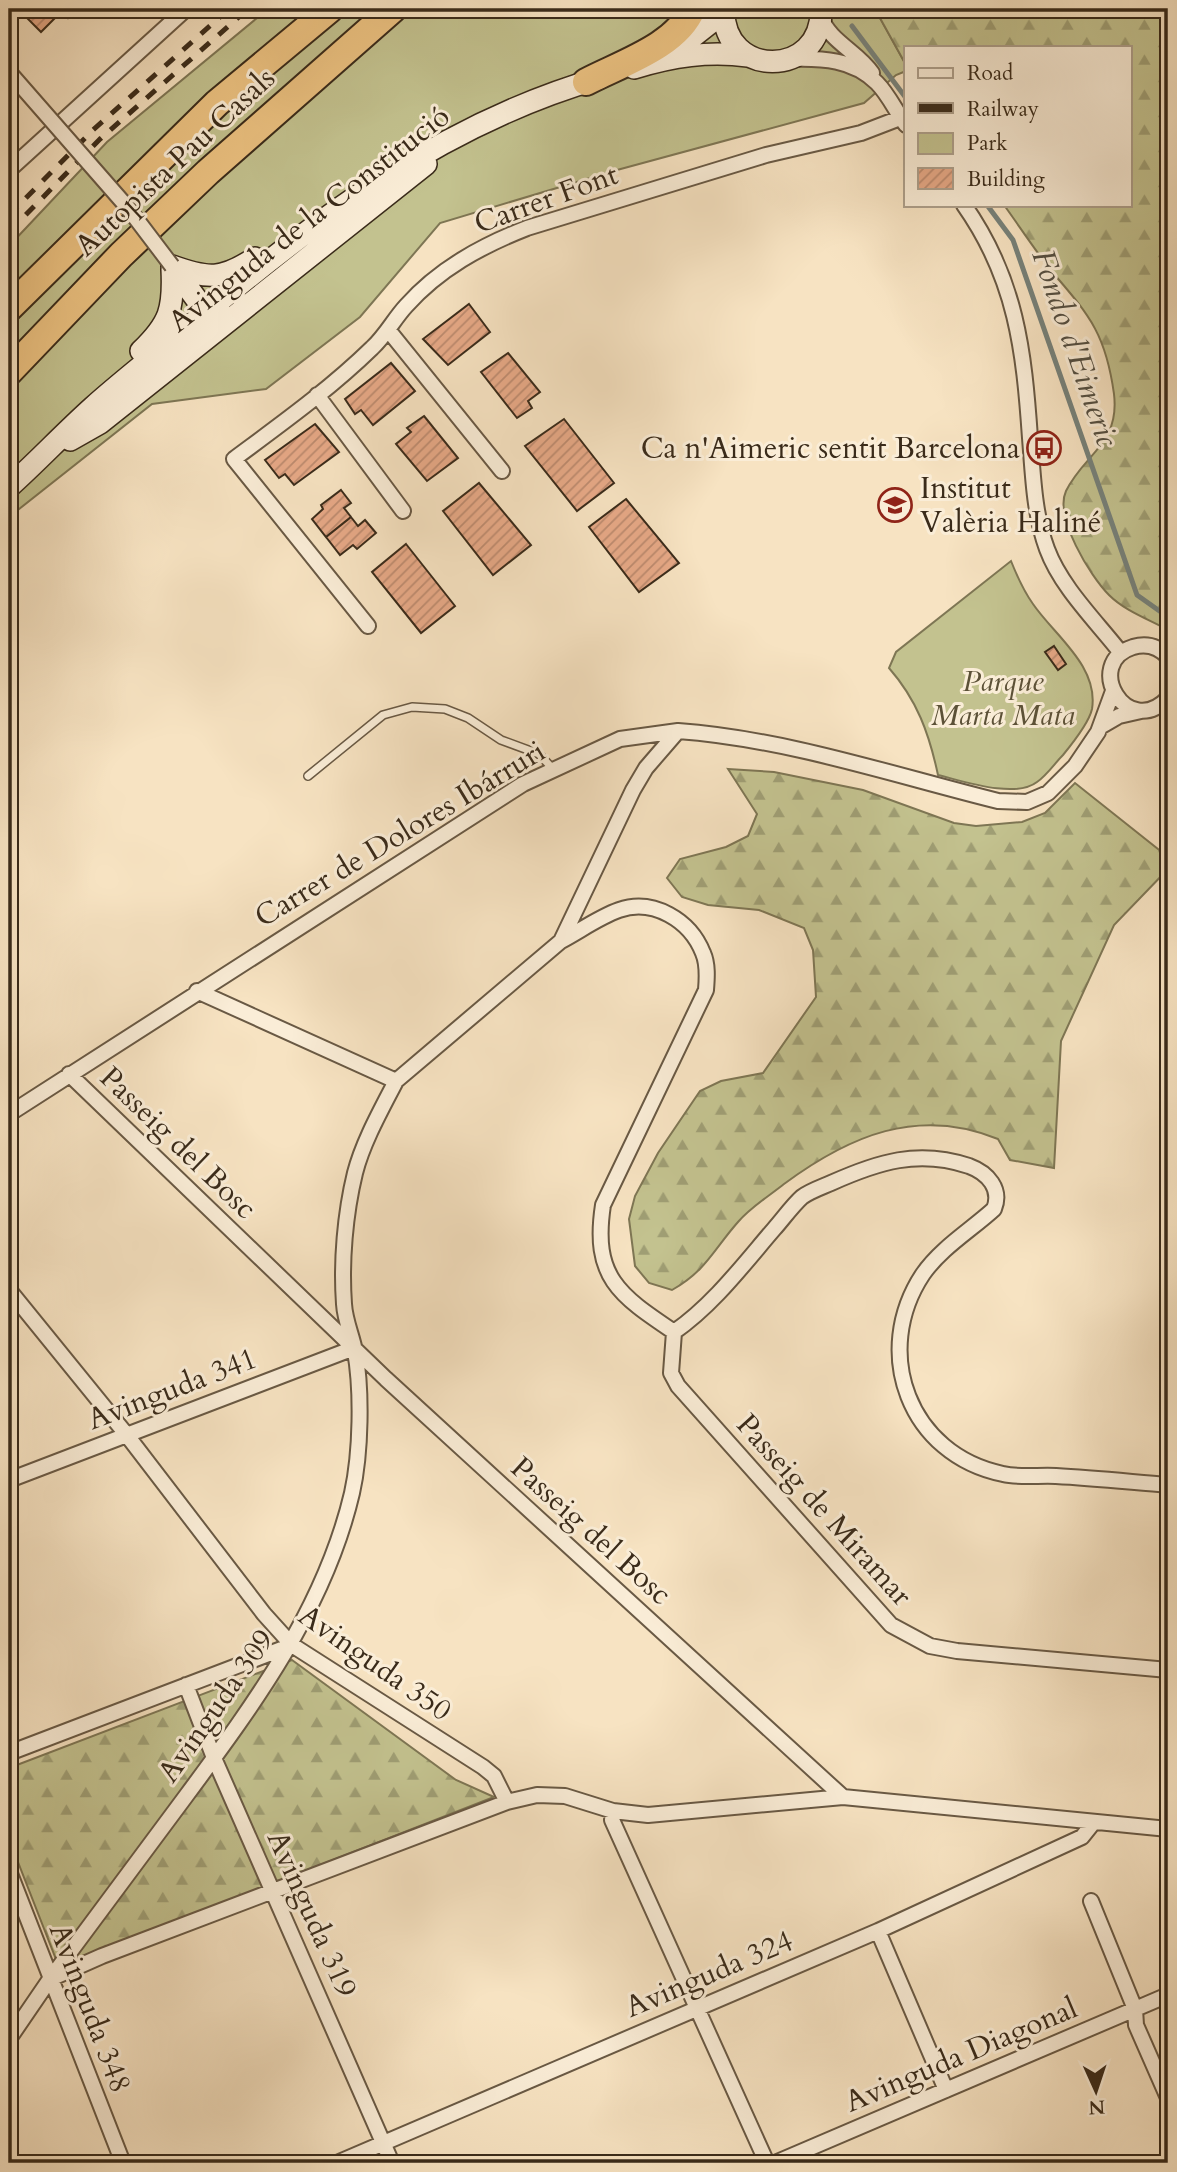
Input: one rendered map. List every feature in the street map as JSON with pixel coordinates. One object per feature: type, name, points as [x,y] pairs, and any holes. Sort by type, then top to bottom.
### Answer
[{"type":"highway","name":"Autopista Pau Casals","points":[[9,308],[208,112],[330,9]]},
{"type":"highway","name":"Autopista Pau Casals","points":[[9,372],[121,255],[208,172],[393,9]]},
{"type":"highway","points":[[586,82],[668,40],[684,25],[691,9]]},
{"type":"street","points":[[9,170],[186,9]]},
{"type":"street","points":[[667,57],[724,10],[731,40],[748,56]]},
{"type":"street","points":[[788,59],[809,45],[816,35],[821,13]]},
{"type":"street","points":[[821,13],[824,26],[860,58],[903,121]]},
{"type":"street","points":[[667,57],[720,53],[748,56],[768,62],[788,59],[844,63],[857,68],[878,84]]},
{"type":"street","name":"Avinguda de la Constitució","points":[[9,487],[50,451],[92,408],[211,308],[350,211],[435,146],[523,103],[667,57]]},
{"type":"street","points":[[9,72],[128,208],[203,308],[211,308]]},
{"type":"street","name":"Carrer Font","points":[[368,626],[234,458],[317,395],[388,331],[405,306],[450,266],[490,243],[564,216],[766,155],[903,121]]},
{"type":"street","points":[[965,206],[1000,265],[1014,306],[1022,345],[1037,515],[1047,550],[1061,576],[1121,653],[1142,645],[1153,647],[1168,656]]},
{"type":"street","points":[[172,266],[200,276],[220,277],[243,266],[306,223],[350,211]]},
{"type":"street","name":"Avinguda de la Constitució","points":[[50,451],[100,423],[350,211]]},
{"type":"street","points":[[92,408],[107,386],[167,322],[174,298],[172,266]]},
{"type":"street","points":[[388,331],[502,471]]},
{"type":"street","points":[[317,395],[403,511]]},
{"type":"street","name":"Carrer de Dolores Ibárruri","points":[[9,1114],[381,872],[552,769],[620,739],[678,731],[760,741],[998,802],[1027,802],[1048,793],[1076,766],[1100,727],[1113,691],[1112,668],[1121,653]]},
{"type":"street","points":[[1113,691],[1125,705],[1159,704]]},
{"type":"street","points":[[1100,727],[1119,716],[1159,704]]},
{"type":"street","points":[[561,941],[633,790],[646,768],[678,731]]},
{"type":"street","points":[[197,991],[396,1081],[561,941],[606,916],[639,905],[657,909],[680,922],[704,954],[706,990],[603,1205],[599,1231],[600,1248],[609,1275],[624,1295],[674,1332],[692,1320],[803,1196],[862,1169],[904,1158],[943,1157],[978,1169],[995,1185],[998,1201],[994,1209],[924,1273],[908,1302],[898,1333],[899,1371],[916,1414],[940,1442],[967,1462],[1003,1475],[1056,1476],[1168,1485]]},
{"type":"street","name":"Passeig del Bosc","points":[[69,1074],[354,1349],[843,1797]]},
{"type":"street","name":"Avinguda 309","points":[[9,2039],[50,1979],[214,1758],[292,1645],[333,1557],[352,1491],[358,1397],[354,1349],[346,1326],[346,1237],[355,1172],[396,1081]]},
{"type":"street","name":"Avinguda 350","points":[[9,1290],[126,1434],[264,1614],[292,1645],[483,1767],[494,1776],[507,1802]]},
{"type":"street","name":"Passeig de Miramar","points":[[674,1332],[671,1373],[678,1386],[891,1625],[930,1646],[957,1651],[1168,1670]]},
{"type":"street","name":"Avinguda 341","points":[[9,1480],[354,1349]]},
{"type":"street","points":[[9,1753],[292,1645]]},
{"type":"street","name":"Avinguda 319","points":[[186,1685],[214,1758],[392,2163]]},
{"type":"street","points":[[50,1979],[102,1956],[507,1802],[537,1795],[565,1796],[613,1811],[648,1815],[843,1797],[1168,1829]]},
{"type":"street","points":[[613,1811],[612,1820],[767,2163]]},
{"type":"street","name":"Avinguda 324","points":[[337,2163],[695,2007],[878,1931],[1082,1837],[1094,1822]]},
{"type":"street","name":"Avinguda 348","points":[[9,1871],[123,2163]]},
{"type":"street","points":[[1091,1901],[1135,2009],[1136,2025],[1168,2098]]},
{"type":"street","points":[[878,1931],[946,2090]]},
{"type":"street","name":"Avinguda Diagonal","points":[[775,2163],[1168,1994]]},
{"type":"lane","points":[[308,776],[383,715],[412,708],[444,709],[468,718],[501,740],[539,754],[552,769]]},
{"type":"green space","points":[[268,9],[875,9],[904,61],[904,72],[896,75],[864,103],[617,170],[440,223],[360,317],[266,389],[152,404],[9,517],[9,246],[107,142]]},
{"type":"green space","points":[[875,9],[1168,9],[1168,630],[1129,610],[1109,595],[1084,561],[1069,530],[1065,516],[1066,491],[1112,425],[1114,394],[1111,374],[1095,328],[1005,206],[1132,206],[1132,46],[904,46],[904,61]]},
{"type":"green space","name":"Parque Marta Mata","points":[[1011,561],[1033,604],[1082,665],[1089,679],[1092,709],[1075,739],[1041,779],[1027,787],[1003,789],[938,775],[921,718],[907,692],[889,668],[896,652]]},
{"type":"green space","points":[[728,769],[774,772],[863,790],[954,823],[976,826],[1022,822],[1045,813],[1075,783],[1168,857],[1168,869],[1114,925],[1061,1041],[1054,1168],[1010,1160],[998,1139],[969,1129],[940,1125],[885,1131],[834,1152],[784,1184],[743,1217],[709,1259],[684,1283],[672,1290],[649,1283],[635,1266],[629,1219],[635,1196],[658,1153],[700,1091],[721,1081],[763,1073],[816,997],[813,950],[804,928],[759,910],[708,905],[682,897],[667,878],[680,859],[726,847],[748,836],[757,814]]},
{"type":"green space","points":[[292,1660],[456,1780],[494,1797],[59,1967],[9,1839],[9,1768]]},
{"type":"building","points":[[37,9],[45,9],[55,18],[41,32],[28,19]]},
{"type":"building","points":[[59,9],[78,9],[68,18]]},
{"type":"building","points":[[469,304],[490,332],[448,365],[423,339]]},
{"type":"building","points":[[508,353],[540,392],[528,401],[532,408],[517,418],[481,372]]},
{"type":"building","points":[[391,363],[415,391],[373,425],[361,410],[355,414],[345,399]]},
{"type":"building","points":[[424,416],[458,458],[427,481],[396,444],[411,432],[407,428]]},
{"type":"building","points":[[564,419],[614,483],[577,511],[525,446]]},
{"type":"building","points":[[315,424],[339,452],[294,485],[285,474],[279,478],[265,460]]},
{"type":"building","points":[[479,483],[531,545],[493,575],[443,511]]},
{"type":"building","points":[[341,490],[351,503],[344,508],[351,517],[326,537],[312,519],[323,509],[321,505]]},
{"type":"building","points":[[626,499],[679,563],[639,592],[589,527]]},
{"type":"building","points":[[351,517],[358,526],[365,520],[376,533],[357,549],[353,545],[340,555],[326,537]]},
{"type":"building","points":[[406,544],[455,606],[421,633],[372,572]]},
{"type":"building","points":[[1054,646],[1066,664],[1058,670],[1045,652]]},
{"type":"waterway","name":"Fondo d'Eimeric","points":[[852,26],[904,95]]},
{"type":"waterway","name":"Fondo d'Eimeric","points":[[988,206],[1013,240],[1137,595],[1168,617]]},
{"type":"railway","points":[[9,215],[93,130],[229,9]]},
{"type":"railway","points":[[9,232],[100,139],[248,9]]},
{"type":"place","name":"Ca n'Aimeric sentit Barcelona","points":[[1044,448]]},
{"type":"place","name":"Institut Valèria Haliné","points":[[895,505]]}]
